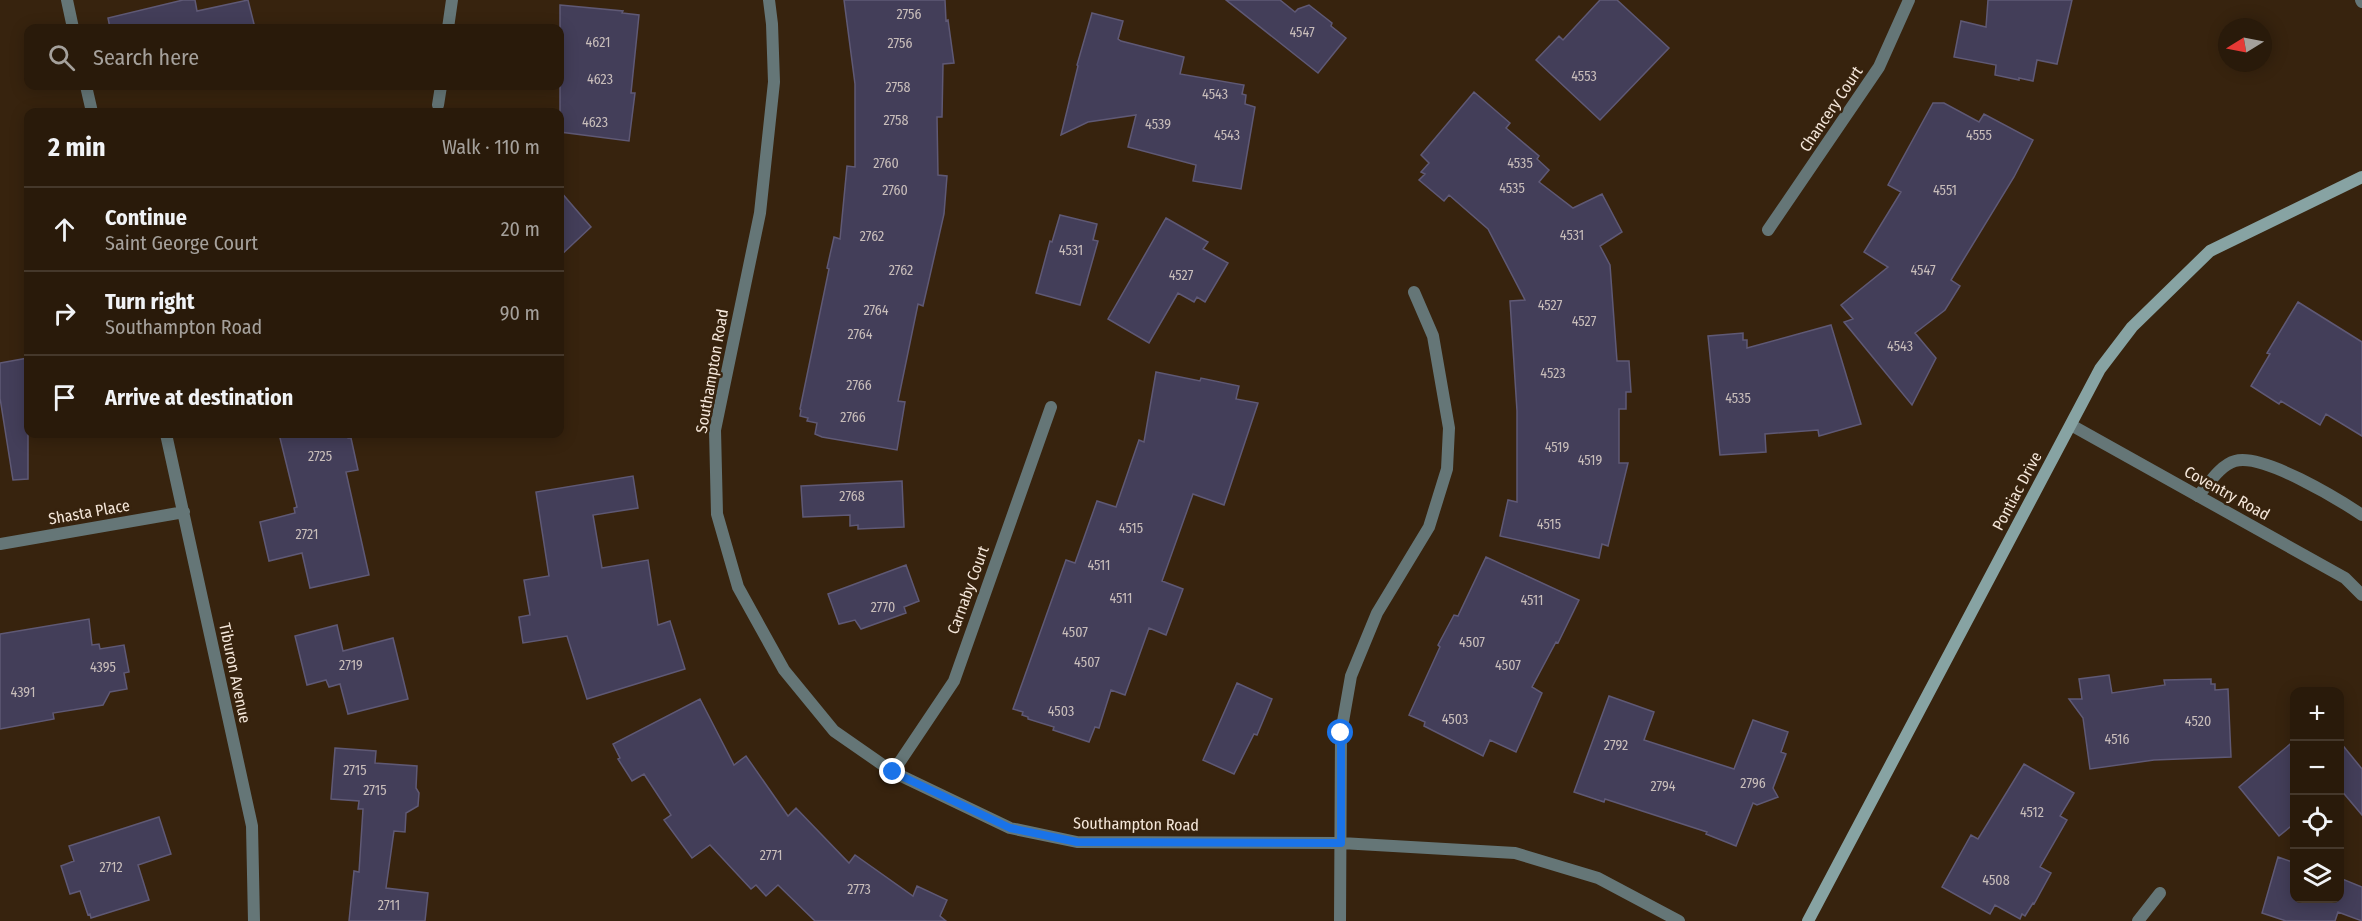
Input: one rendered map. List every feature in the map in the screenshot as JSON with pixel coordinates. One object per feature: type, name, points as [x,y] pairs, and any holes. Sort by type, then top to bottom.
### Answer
[{"type":"main road","name":"Pontiac Drive","points":[[1808,921],[2100,369],[2132,327],[2210,251],[2362,177]]},
{"type":"street","points":[[67,0],[72,24]]},
{"type":"street","points":[[449,24],[452,0]]},
{"type":"street","name":"Southampton Road","points":[[769,0],[774,82],[760,213],[715,430],[717,514],[738,587],[784,670],[834,731],[893,772],[1010,828],[1077,842],[1341,843],[1515,853],[1598,878],[1679,921]]},
{"type":"street","name":"Chancery Court","points":[[1768,230],[1879,67],[1909,0]]},
{"type":"street","points":[[87,90],[92,108]]},
{"type":"street","points":[[438,105],[440,90]]},
{"type":"street","points":[[1340,921],[1341,733],[1351,676],[1377,613],[1429,527],[1447,469],[1449,428],[1433,336],[1414,292]]},
{"type":"street","name":"Carnaby Court","points":[[893,772],[954,681],[1051,407]]},
{"type":"street","name":"Coventry Road","points":[[2071,425],[2346,578],[2362,595]]},
{"type":"street","name":"Tiburon Avenue","points":[[167,438],[252,826],[254,921]]},
{"type":"street","points":[[2198,496],[2222,469],[2235,461],[2254,460],[2305,480],[2362,515]]},
{"type":"street","name":"Shasta Place","points":[[0,544],[184,512]]},
{"type":"street","points":[[2138,921],[2160,893]]},
{"type":"building","points":[[183,0],[195,0],[197,11],[248,0],[254,24],[109,24],[108,18]]},
{"type":"building","points":[[844,0],[945,0],[946,21],[948,20],[954,63],[943,64],[942,117],[937,117],[938,175],[947,176],[944,214],[923,306],[918,304],[898,401],[905,402],[897,450],[822,437],[815,434],[817,423],[807,421],[808,418],[800,416],[834,237],[840,239],[847,166],[855,167],[855,84]]},
{"type":"building","points":[[1226,0],[1280,0],[1295,12],[1309,5],[1332,23],[1331,26],[1346,38],[1318,73]]},
{"type":"building","points":[[1600,0],[1617,0],[1669,48],[1600,120],[1536,60],[1559,36],[1563,40]]},
{"type":"building","points":[[1988,0],[2072,0],[2057,64],[2037,60],[2033,81],[1995,75],[1996,65],[1954,57],[1961,21],[1986,27]]},
{"type":"building","points":[[560,5],[623,11],[622,13],[639,15],[631,93],[635,93],[629,141],[564,133],[564,108],[560,108],[560,90],[564,90],[564,24],[560,24]]},
{"type":"building","points":[[1092,13],[1123,21],[1118,39],[1121,41],[1184,57],[1180,74],[1244,85],[1242,94],[1246,95],[1245,104],[1255,107],[1241,189],[1193,181],[1196,165],[1128,147],[1136,115],[1088,122],[1061,135]]},
{"type":"building","points":[[1474,92],[1510,123],[1506,128],[1539,156],[1537,159],[1549,170],[1539,182],[1573,208],[1602,194],[1622,232],[1600,246],[1610,265],[1617,361],[1629,361],[1631,392],[1626,392],[1626,409],[1619,409],[1619,463],[1628,463],[1608,546],[1602,544],[1599,558],[1500,536],[1508,500],[1517,502],[1517,411],[1510,301],[1525,300],[1488,229],[1449,195],[1444,201],[1419,180],[1425,174],[1421,172],[1429,163],[1421,155]]},
{"type":"building","points":[[1933,103],[1944,103],[1979,122],[1984,114],[2033,140],[2014,177],[1951,280],[1960,286],[1945,310],[1915,333],[1936,358],[1912,405],[1844,322],[1853,319],[1841,305],[1888,267],[1864,252],[1901,192],[1888,185]]},
{"type":"building","points":[[564,196],[591,227],[564,252]]},
{"type":"building","points":[[1060,215],[1097,224],[1093,240],[1098,241],[1080,305],[1036,293],[1050,241],[1052,242]]},
{"type":"building","points":[[1166,218],[1208,242],[1203,249],[1228,263],[1205,302],[1197,297],[1194,302],[1178,293],[1149,343],[1108,319]]},
{"type":"building","points":[[2298,302],[2362,342],[2362,436],[2326,414],[2320,425],[2281,401],[2279,404],[2251,386],[2270,354],[2267,353]]},
{"type":"building","points":[[1831,325],[1861,424],[1819,436],[1818,430],[1765,434],[1766,452],[1720,455],[1708,336],[1743,333],[1743,340],[1747,340],[1747,348]]},
{"type":"building","points":[[24,359],[24,438],[28,438],[28,479],[13,480],[0,398],[0,363]]},
{"type":"building","points":[[1156,372],[1239,386],[1236,399],[1258,403],[1224,505],[1193,494],[1162,581],[1183,589],[1166,635],[1149,628],[1125,695],[1111,690],[1099,728],[1095,727],[1089,742],[1053,730],[1054,727],[1028,719],[1022,715],[1023,712],[1013,709],[1066,560],[1075,563],[1097,501],[1116,507],[1139,440],[1144,442]]},
{"type":"building","points":[[280,438],[351,438],[358,470],[346,472],[369,575],[310,588],[302,553],[269,561],[260,522],[295,513],[294,508],[297,507]]},
{"type":"building","points":[[633,476],[638,508],[593,515],[602,568],[648,560],[658,625],[670,621],[685,669],[587,699],[567,636],[523,643],[519,617],[530,615],[524,580],[549,576],[536,492]]},
{"type":"building","points":[[902,481],[904,527],[858,529],[858,525],[850,526],[850,515],[803,517],[801,486]]},
{"type":"building","points":[[1486,557],[1579,600],[1558,643],[1556,642],[1532,687],[1542,693],[1516,752],[1490,740],[1483,756],[1424,726],[1425,722],[1409,715],[1440,647],[1438,645],[1454,615],[1458,616]]},
{"type":"building","points":[[906,565],[919,601],[904,607],[906,613],[861,629],[855,620],[839,624],[828,594]]},
{"type":"building","points":[[89,619],[92,645],[99,644],[100,649],[124,645],[129,672],[124,673],[127,689],[110,692],[103,705],[53,713],[54,719],[0,729],[0,634]]},
{"type":"building","points":[[337,625],[343,651],[393,638],[408,699],[348,714],[340,684],[329,687],[326,680],[307,685],[295,636]]},
{"type":"building","points":[[2109,675],[2112,693],[2165,685],[2164,680],[2211,679],[2211,684],[2215,684],[2215,690],[2228,689],[2231,757],[2154,760],[2090,769],[2083,718],[2069,699],[2082,699],[2079,679]]},
{"type":"building","points":[[1237,683],[1272,699],[1257,735],[1254,734],[1234,774],[1203,760]]},
{"type":"building","points":[[1609,696],[1654,712],[1644,740],[1734,769],[1753,720],[1788,732],[1781,752],[1786,754],[1773,788],[1778,797],[1757,805],[1753,803],[1736,846],[1706,834],[1707,832],[1605,799],[1604,802],[1574,792]]},
{"type":"building","points":[[700,699],[734,765],[746,756],[788,816],[796,808],[849,863],[855,855],[913,896],[917,886],[947,900],[940,916],[946,921],[815,921],[778,885],[766,896],[756,885],[751,889],[710,845],[692,858],[664,820],[671,815],[644,774],[632,781],[618,759],[620,758],[613,744]]},
{"type":"building","points":[[2290,744],[2290,827],[2279,836],[2239,787]]},
{"type":"building","points":[[2344,747],[2362,769],[2362,815],[2344,794]]},
{"type":"building","points":[[335,748],[376,751],[375,763],[417,766],[418,806],[406,813],[405,832],[394,831],[386,888],[428,893],[425,921],[349,921],[354,871],[359,872],[363,809],[358,809],[359,801],[331,799]]},
{"type":"building","points":[[2024,764],[2074,793],[2060,816],[2067,820],[2040,867],[2051,873],[2034,904],[2025,916],[2022,914],[2020,919],[1995,905],[1990,914],[1942,887],[1971,835],[1978,839]]},
{"type":"building","points":[[159,817],[171,854],[138,865],[149,900],[91,918],[80,891],[70,894],[61,866],[74,861],[69,846]]},
{"type":"building","points":[[2278,857],[2290,861],[2290,903],[2344,903],[2344,880],[2362,887],[2362,921],[2338,912],[2335,921],[2286,921],[2262,913]]},
{"type":"route","points":[[893,772],[1010,828],[1077,842],[1341,843],[1341,733]]}]
